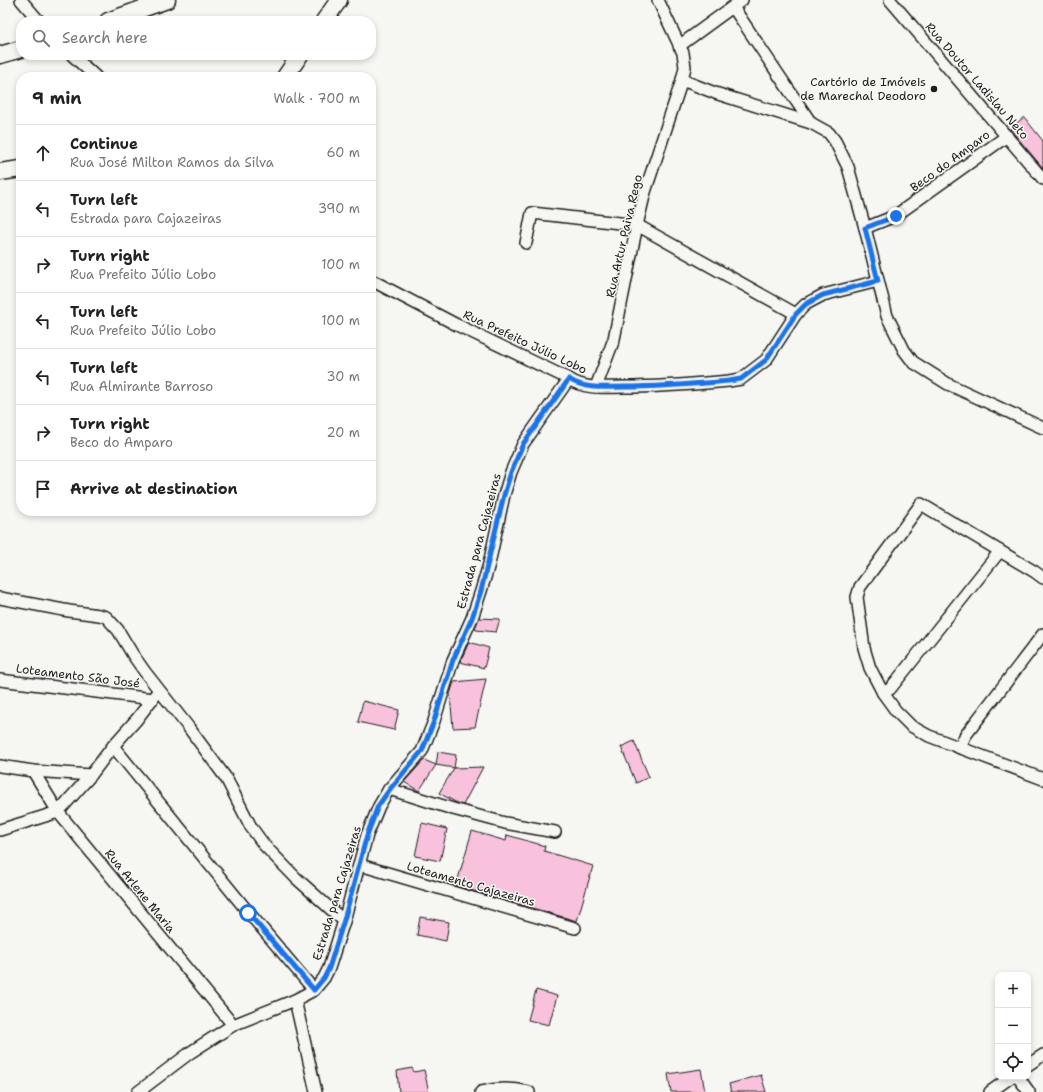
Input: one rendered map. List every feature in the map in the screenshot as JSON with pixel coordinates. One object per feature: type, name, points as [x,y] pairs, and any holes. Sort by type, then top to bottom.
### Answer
[{"type":"street","points":[[21,0],[34,16]]},
{"type":"street","points":[[122,16],[167,0]]},
{"type":"street","points":[[328,16],[339,0]]},
{"type":"street","points":[[658,0],[679,46],[742,0]]},
{"type":"street","name":"Rua Doutor Ladislau Neto","points":[[890,0],[1043,179]]},
{"type":"street","points":[[733,7],[811,123]]},
{"type":"street","name":"Rua Artur Paiva Rego","points":[[596,388],[614,339],[645,192],[682,80],[685,67],[683,53],[679,46]]},
{"type":"street","points":[[0,55],[16,50]]},
{"type":"street","points":[[77,60],[91,72]]},
{"type":"street","points":[[288,72],[297,60]]},
{"type":"street","points":[[682,80],[715,93],[811,123],[829,133],[835,141],[848,167],[887,316],[904,350],[913,362],[948,384],[1043,428]]},
{"type":"street","name":"Beco do Amparo","points":[[865,228],[896,216],[1007,136]]},
{"type":"street","points":[[0,172],[16,170]]},
{"type":"street","points":[[526,243],[532,213],[637,225],[796,314]]},
{"type":"street","name":"Rua Prefeito Júlio Lobo","points":[[376,283],[457,325],[575,383],[596,388],[652,387],[741,379],[766,360],[796,314],[806,304],[823,295],[878,281]]},
{"type":"street","name":"Estrada para Cajazeiras","points":[[138,1092],[191,1052],[233,1025],[295,1000],[314,990],[324,978],[329,968],[344,920],[367,835],[378,806],[390,789],[422,751],[434,721],[453,660],[472,618],[481,591],[511,472],[523,444],[569,379]]},
{"type":"street","points":[[1040,573],[921,504],[860,587],[857,597],[864,648],[870,668],[883,693],[896,711],[911,726],[929,736],[1043,779]]},
{"type":"street","points":[[883,693],[890,689],[1000,551]]},
{"type":"street","points":[[0,598],[106,617],[118,630],[156,694],[189,728],[226,778],[251,827],[264,846],[296,878],[344,920]]},
{"type":"street","points":[[960,748],[965,736],[1043,634]]},
{"type":"street","name":"Loteamento São José","points":[[0,680],[156,694]]},
{"type":"street","points":[[0,830],[58,812],[91,775],[113,746],[138,719],[156,694]]},
{"type":"street","points":[[113,746],[248,913],[314,990]]},
{"type":"street","points":[[0,766],[33,771],[91,775]]},
{"type":"street","name":"Rua Arlene Maria","points":[[33,771],[58,812],[233,1025]]},
{"type":"street","points":[[390,789],[453,809],[505,823],[555,832]]},
{"type":"street","name":"Loteamento Cajazeiras","points":[[360,865],[575,928]]},
{"type":"street","points":[[295,1000],[316,1092]]},
{"type":"street","points":[[1031,1063],[1043,1054]]},
{"type":"street","points":[[990,1092],[1007,1080]]},
{"type":"street","points":[[1020,1080],[1029,1092]]},
{"type":"street","points":[[480,1092],[517,1089],[529,1092]]},
{"type":"building","points":[[1024,117],[1043,141],[1043,168],[1010,129]]},
{"type":"building","points":[[479,618],[500,619],[496,632],[476,630],[475,628]]},
{"type":"building","points":[[469,642],[489,648],[484,668],[460,662]]},
{"type":"building","points":[[486,679],[475,727],[453,728],[450,694],[454,682]]},
{"type":"building","points":[[363,701],[399,710],[394,730],[358,722]]},
{"type":"building","points":[[634,741],[649,777],[636,783],[621,747]]},
{"type":"building","points":[[438,752],[456,755],[454,768],[436,765]]},
{"type":"building","points":[[424,760],[436,765],[419,791],[404,782]]},
{"type":"building","points":[[483,767],[463,805],[439,793],[454,768]]},
{"type":"building","points":[[422,823],[447,829],[440,861],[415,856]]},
{"type":"building","points":[[472,831],[506,841],[507,835],[545,846],[544,851],[593,866],[577,921],[456,886]]},
{"type":"building","points":[[420,917],[449,922],[446,941],[417,935]]},
{"type":"building","points":[[536,990],[557,996],[549,1025],[528,1020]]},
{"type":"building","points":[[412,1068],[414,1072],[424,1070],[429,1092],[399,1092],[397,1071]]},
{"type":"building","points":[[701,1069],[705,1092],[671,1092],[668,1074]]},
{"type":"building","points":[[761,1075],[766,1092],[731,1092],[729,1084]]},
{"type":"place","name":"Cartório de Imóveis de Marechal Deodoro","points":[[934,89]]},
{"type":"route","points":[[248,913],[314,990],[324,978],[329,968],[360,865],[367,835],[378,806],[390,789],[422,751],[434,721],[453,660],[472,618],[481,591],[511,472],[523,444],[569,379],[575,383],[596,388],[652,387],[741,379],[766,360],[796,314],[806,304],[823,295],[878,281],[865,228],[896,216]]}]
